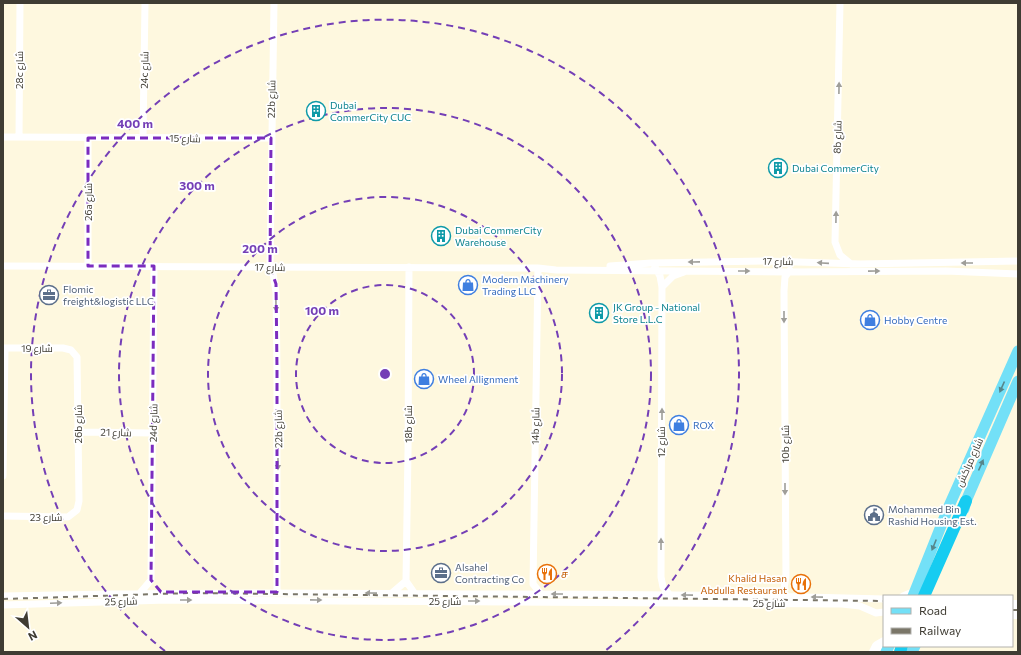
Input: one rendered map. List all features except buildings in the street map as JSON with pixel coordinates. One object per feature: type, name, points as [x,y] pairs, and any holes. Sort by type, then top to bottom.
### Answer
[{"type":"highway","points":[[917,594],[966,501]]},
{"type":"main road","name":"شارع مراكش","points":[[917,594],[949,506],[1018,351]]},
{"type":"main road","name":"شارع مراكش","points":[[930,595],[960,522],[966,501],[1018,381]]},
{"type":"street","name":"28c شارع","points":[[19,137],[20,3]]},
{"type":"street","name":"24c شارع","points":[[143,137],[145,3]]},
{"type":"street","name":"22b شارع","points":[[274,3],[271,138],[271,267],[276,292],[277,592]]},
{"type":"street","name":"8b شارع","points":[[840,3],[835,242],[840,255],[851,264]]},
{"type":"street","name":"شارع 15","points":[[3,137],[271,138]]},
{"type":"street","name":"26a شارع","points":[[88,138],[88,266]]},
{"type":"street","name":"شارع 17","points":[[3,266],[538,268],[565,266],[610,266],[651,262],[806,262],[851,264],[1018,262]]},
{"type":"street","name":"شارع 12","points":[[651,262],[658,270],[662,287],[661,577],[663,587],[670,595]]},
{"type":"street","points":[[788,272],[793,267],[806,262]]},
{"type":"street","name":"24d شارع","points":[[151,580],[154,266]]},
{"type":"street","name":"18b شارع","points":[[406,581],[409,267]]},
{"type":"street","name":"شارع 17","points":[[538,268],[556,270],[774,272],[946,271],[1018,274]]},
{"type":"street","name":"14b شارع","points":[[533,584],[538,268]]},
{"type":"street","points":[[662,287],[673,276],[692,271]]},
{"type":"street","points":[[1006,273],[1018,271]]},
{"type":"street","name":"10b شارع","points":[[774,272],[781,280],[784,290]]},
{"type":"street","name":"10b شارع","points":[[778,596],[784,588],[786,577],[784,290],[785,277],[788,272]]},
{"type":"street","points":[[3,476],[4,348]]},
{"type":"street","name":"شارع 19","points":[[4,348],[63,348],[71,350]]},
{"type":"street","name":"26b شارع","points":[[71,350],[78,362],[79,501]]},
{"type":"street","name":"شارع 21","points":[[78,432],[153,433]]},
{"type":"street","name":"شارع 23","points":[[3,516],[68,517],[77,510],[79,501]]},
{"type":"street","points":[[140,593],[151,580],[161,592]]},
{"type":"street","points":[[392,593],[406,581],[414,594]]},
{"type":"street","points":[[524,594],[533,584],[541,594]]},
{"type":"street","name":"شارع 25","points":[[3,596],[161,592],[778,596],[841,601],[860,606],[876,613],[883,612]]},
{"type":"street","name":"شارع 25","points":[[3,605],[161,600],[841,601],[883,599]]},
{"type":"street","points":[[874,652],[877,646],[883,643]]},
{"type":"highlighted area","points":[[88,138],[271,138],[270,267],[276,284],[277,592],[161,592],[151,580],[154,266],[88,266]]},
{"type":"railway","points":[[3,599],[190,593],[883,601]]},
{"type":"railway","points":[[1013,610],[1018,610]]},
{"type":"place","name":"Dubai CommerCity CUC","points":[[316,111]]},
{"type":"place","name":"Dubai CommerCity","points":[[778,168]]},
{"type":"place","name":"Dubai CommerCity Warehouse","points":[[441,236]]},
{"type":"place","name":"Modern Machinery Trading LLC","points":[[468,285]]},
{"type":"place","name":"Flomic freight&logistic LLC","points":[[49,295]]},
{"type":"place","name":"JK Group - National Store L.L.C","points":[[599,313]]},
{"type":"place","name":"Hobby Centre","points":[[870,320]]},
{"type":"place","name":"Wheel Allignment","points":[[424,379]]},
{"type":"place","name":"ROX","points":[[679,425]]},
{"type":"place","name":"Mohammed Bin Rashid Housing Est.","points":[[874,515]]},
{"type":"place","name":"Alsahel Contracting Co","points":[[441,573]]},
{"type":"place","name":"ச","points":[[547,574]]},
{"type":"place","name":"Khalid Hasan Abdulla Restaurant","points":[[801,584]]}]
